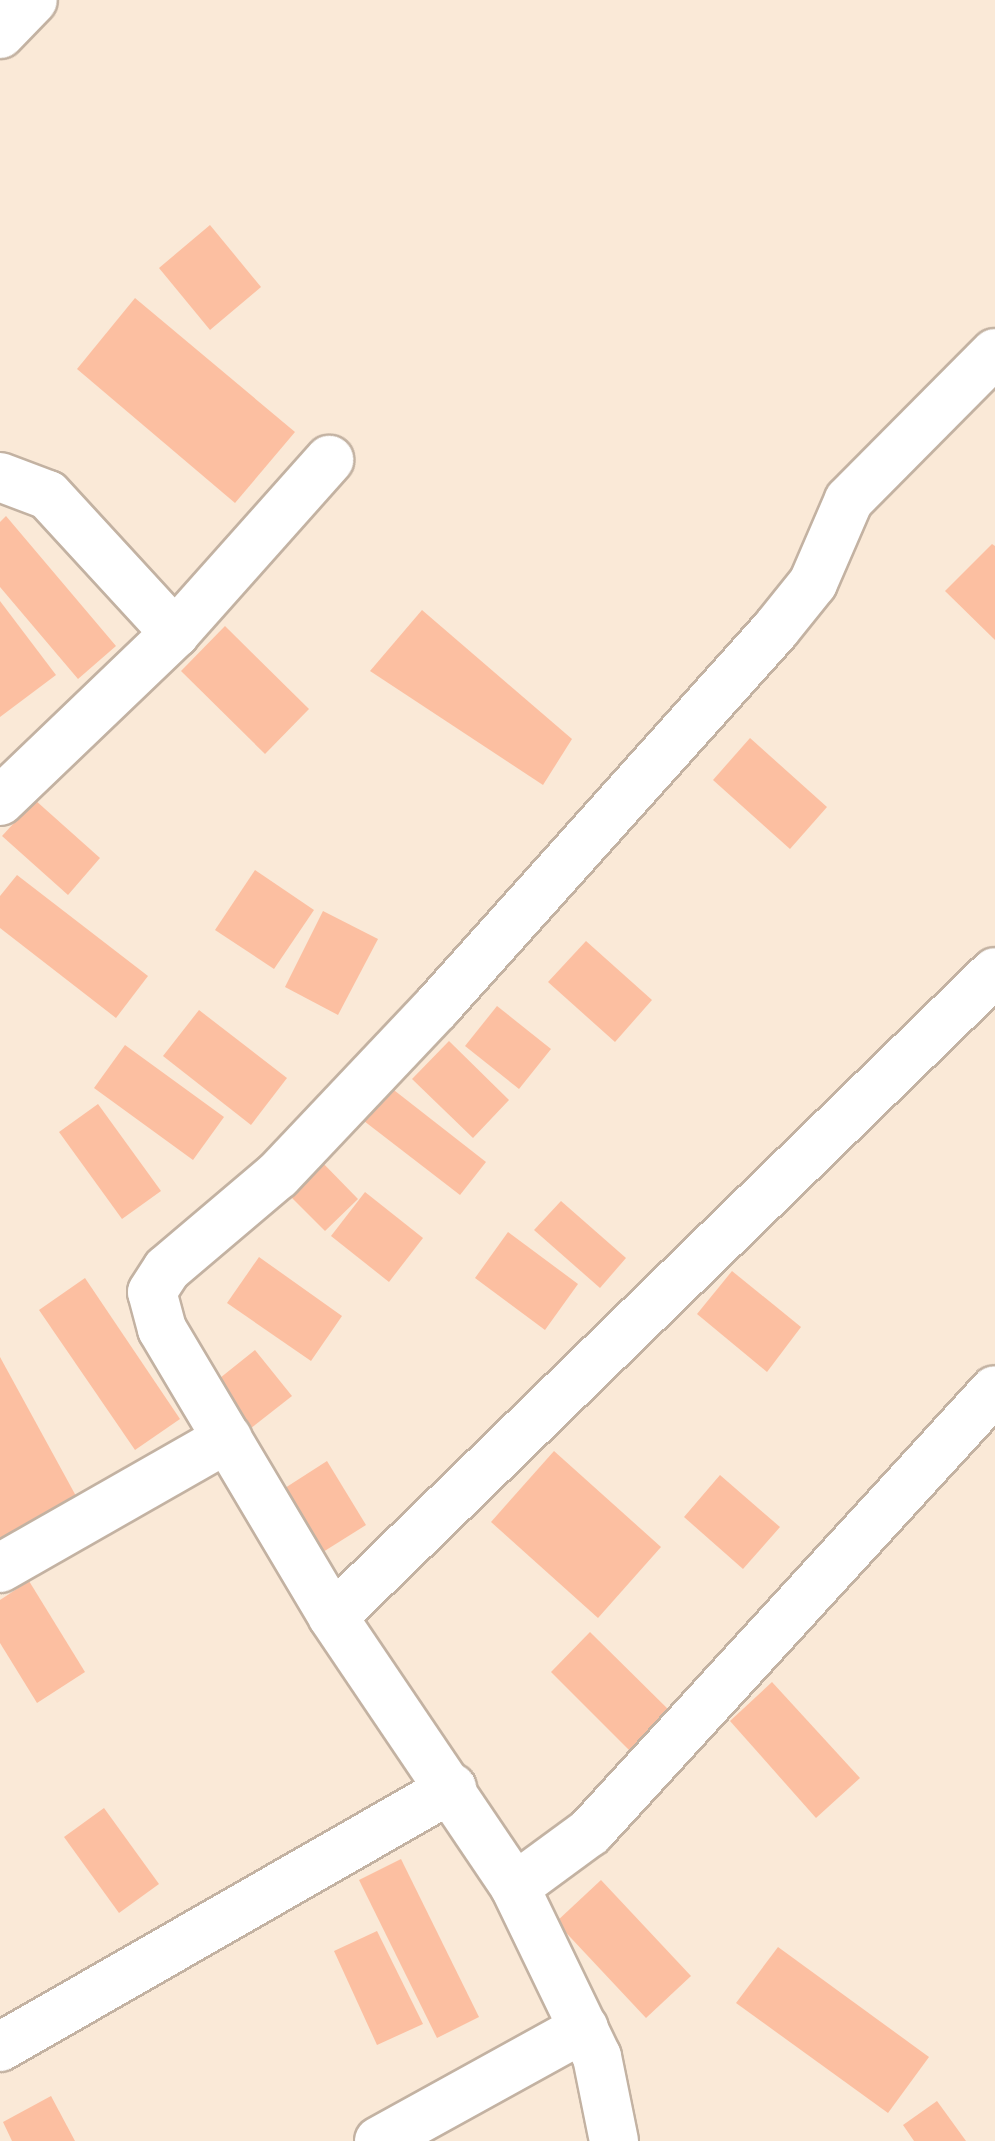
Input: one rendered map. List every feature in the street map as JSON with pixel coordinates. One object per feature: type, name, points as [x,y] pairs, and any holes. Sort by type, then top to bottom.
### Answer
[{"type":"street","points":[[0,34],[33,0]]},
{"type":"street","points":[[614,2141],[610,2104],[584,2028],[515,1887],[452,1788],[333,1617],[162,1329],[151,1302],[154,1284],[278,1176],[436,1008],[776,629],[813,583],[849,500],[995,352]]},
{"type":"street","points":[[0,802],[174,633],[329,460]]},
{"type":"street","points":[[0,477],[48,495],[174,633]]},
{"type":"street","points":[[333,1617],[995,972]]},
{"type":"street","points":[[515,1887],[590,1832],[995,1390]]},
{"type":"street","points":[[0,1568],[228,1438]]},
{"type":"street","points":[[0,2047],[452,1788]]},
{"type":"street","points":[[379,2141],[584,2028]]},
{"type":"building","points":[[210,225],[261,287],[210,330],[159,268]]},
{"type":"building","points":[[135,298],[295,432],[235,503],[77,369]]},
{"type":"building","points":[[6,516],[116,646],[78,679],[0,587],[0,522]]},
{"type":"building","points":[[992,544],[995,546],[995,640],[945,591]]},
{"type":"building","points":[[0,601],[56,675],[0,717]]},
{"type":"building","points":[[422,610],[572,739],[543,785],[370,671]]},
{"type":"building","points":[[225,626],[309,709],[265,754],[181,671]]},
{"type":"building","points":[[750,738],[827,807],[790,849],[713,780]]},
{"type":"building","points":[[35,800],[100,858],[68,895],[2,836]]},
{"type":"building","points":[[255,870],[314,910],[274,969],[215,930]]},
{"type":"building","points":[[17,875],[148,976],[116,1018],[0,928],[0,896]]},
{"type":"building","points":[[323,911],[378,939],[338,1015],[285,987]]},
{"type":"building","points":[[586,941],[652,1000],[615,1042],[548,982]]},
{"type":"building","points":[[497,1006],[551,1049],[519,1089],[465,1046]]},
{"type":"building","points":[[199,1010],[287,1078],[251,1125],[163,1056]]},
{"type":"building","points":[[449,1041],[509,1100],[473,1138],[412,1079]]},
{"type":"building","points":[[125,1045],[224,1117],[193,1160],[94,1088]]},
{"type":"building","points":[[390,1087],[486,1162],[460,1195],[364,1121]]},
{"type":"building","points":[[98,1104],[161,1191],[122,1219],[59,1132]]},
{"type":"building","points":[[318,1158],[358,1199],[325,1231],[285,1191]]},
{"type":"building","points":[[365,1192],[423,1238],[389,1282],[331,1236]]},
{"type":"building","points":[[561,1201],[626,1258],[600,1288],[534,1230]]},
{"type":"building","points":[[508,1232],[578,1284],[545,1330],[475,1278]]},
{"type":"building","points":[[259,1257],[342,1316],[311,1361],[227,1303]]},
{"type":"building","points":[[732,1271],[801,1327],[767,1372],[697,1314]]},
{"type":"building","points":[[85,1278],[180,1419],[135,1450],[39,1310]]},
{"type":"building","points":[[255,1350],[292,1396],[246,1432],[210,1386]]},
{"type":"building","points":[[0,1357],[76,1496],[0,1538]]},
{"type":"building","points":[[554,1451],[661,1547],[598,1618],[491,1522]]},
{"type":"building","points":[[327,1461],[366,1525],[323,1552],[285,1488]]},
{"type":"building","points":[[720,1475],[780,1527],[743,1569],[684,1517]]},
{"type":"building","points":[[29,1581],[85,1672],[37,1703],[0,1643],[0,1600]]},
{"type":"building","points":[[590,1632],[677,1718],[638,1759],[551,1672]]},
{"type":"building","points":[[772,1682],[860,1778],[816,1818],[730,1721]]},
{"type":"building","points":[[104,1808],[159,1884],[119,1913],[64,1837]]},
{"type":"building","points":[[401,1859],[479,2017],[437,2038],[359,1880]]},
{"type":"building","points":[[601,1880],[691,1976],[646,2018],[556,1922]]},
{"type":"building","points":[[377,1931],[423,2024],[377,2045],[334,1951]]},
{"type":"building","points":[[778,1947],[929,2057],[888,2113],[736,2003]]},
{"type":"building","points":[[51,2096],[75,2141],[12,2141],[3,2122]]},
{"type":"building","points":[[937,2101],[966,2141],[914,2141],[903,2125]]}]
